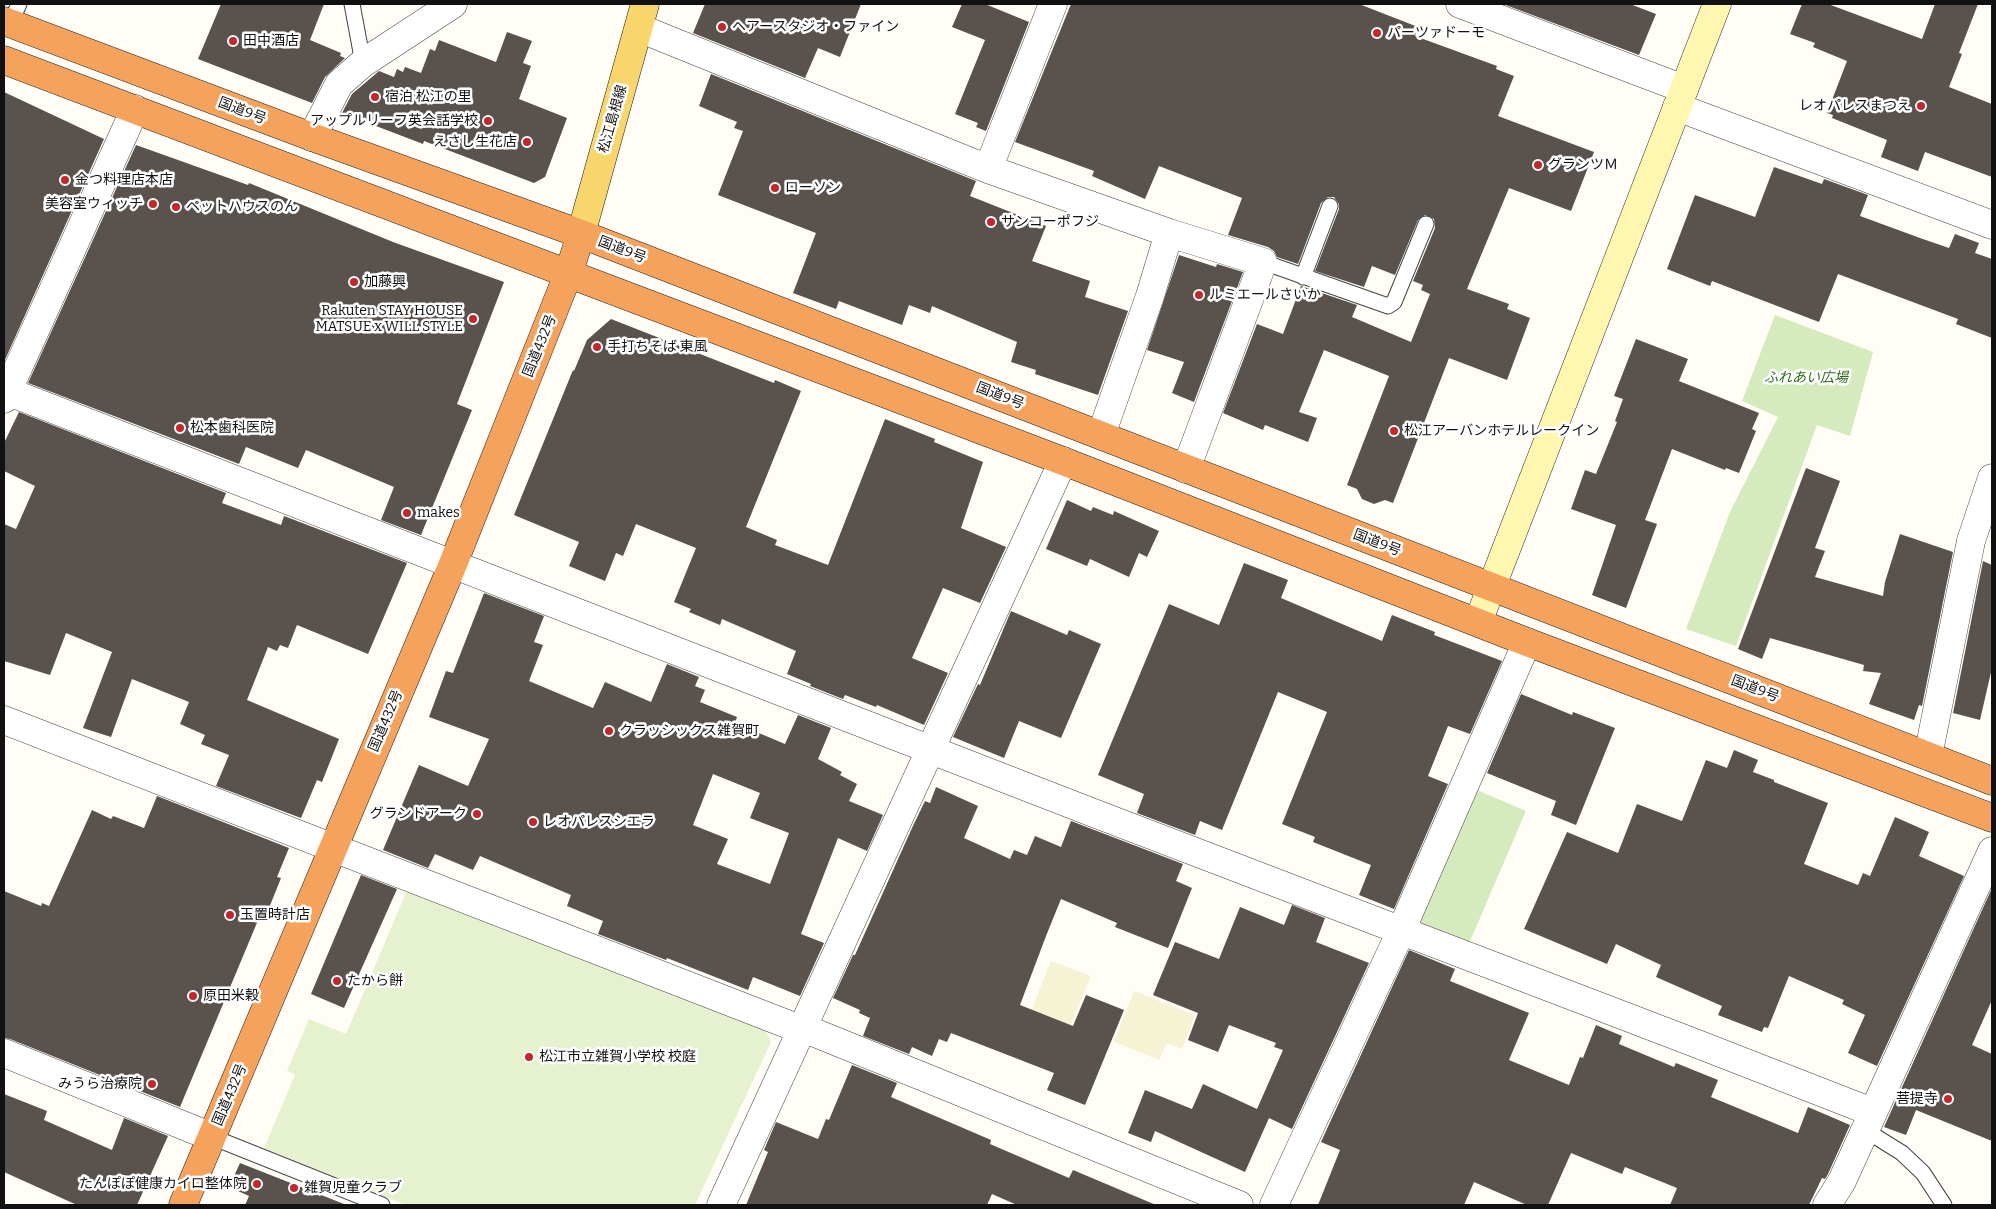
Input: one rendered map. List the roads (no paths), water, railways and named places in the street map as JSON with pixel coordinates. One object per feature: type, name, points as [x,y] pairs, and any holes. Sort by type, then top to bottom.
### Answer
[{"type":"highway","name":"国道9号","points":[[11,16],[312,138],[581,234],[1992,781]]},
{"type":"highway","points":[[4,60],[569,272],[1063,461],[1527,642],[1992,818]]},
{"type":"highway","name":"国道432号","points":[[183,1205],[452,564],[569,272],[581,234]]},
{"type":"main road","name":"松江島根線","points":[[581,234],[642,16]]},
{"type":"street","points":[[312,138],[339,84],[363,63],[453,4]]},
{"type":"street","points":[[988,170],[1054,4]]},
{"type":"street","points":[[1460,4],[1680,98],[1992,225]]},
{"type":"street","points":[[1478,622],[1717,4]]},
{"type":"street","points":[[642,16],[988,170],[1168,233],[1263,262],[1186,469]]},
{"type":"street","points":[[135,109],[5,393],[1401,931],[1695,1042],[1869,1121]]},
{"type":"street","points":[[1101,435],[1150,296],[1168,233]]},
{"type":"street","points":[[721,1205],[1063,461]]},
{"type":"street","points":[[1928,756],[1971,540],[1992,478]]},
{"type":"street","points":[[1274,1205],[1401,931],[1527,642]]},
{"type":"street","points":[[4,720],[792,1026],[803,1028],[1238,1205]]},
{"type":"street","points":[[1827,1205],[1842,1181],[1992,851]]},
{"type":"street","points":[[4,1053],[212,1137]]},
{"type":"lane","points":[[352,4],[363,63]]},
{"type":"lane","points":[[1303,276],[1330,206]]},
{"type":"lane","points":[[1263,262],[1388,306],[1394,302],[1426,224]]},
{"type":"lane","points":[[1869,1121],[1924,1173],[1944,1205]]},
{"type":"lane","points":[[212,1137],[382,1205]]},
{"type":"place","name":"ヘアースタジオ・ファイン","points":[[722,27]]},
{"type":"place","name":"パーツァドーモ","points":[[1377,33]]},
{"type":"place","name":"田中酒店","points":[[233,41]]},
{"type":"place","name":"宿泊 松江の里","points":[[375,97]]},
{"type":"place","name":"レオパレスまつえ","points":[[1921,106]]},
{"type":"place","name":"アップルリーフ英会話学校","points":[[488,121]]},
{"type":"place","name":"えさし生花店","points":[[527,142]]},
{"type":"place","name":"グランツＭ","points":[[1538,165]]},
{"type":"place","name":"金つ料理店本店","points":[[65,180]]},
{"type":"place","name":"ローソン","points":[[775,188]]},
{"type":"place","name":"美容室ウィッチ","points":[[153,204]]},
{"type":"place","name":"ペットハウスのん","points":[[176,207]]},
{"type":"place","name":"サンコーポフジ","points":[[991,222]]},
{"type":"place","name":"加藤興","points":[[354,282]]},
{"type":"place","name":"ルミエールさいか","points":[[1199,295]]},
{"type":"place","name":"Rakuten STAY HOUSE MATSUE x WILL STYLE","points":[[473,319]]},
{"type":"place","name":"手打ちそば 東風","points":[[597,347]]},
{"type":"place","name":"松本歯科医院","points":[[180,428]]},
{"type":"place","name":"松江アーバンホテルレークイン","points":[[1394,431]]},
{"type":"place","name":"makes","points":[[407,513]]},
{"type":"place","name":"クラッシックス雑賀町","points":[[609,731]]},
{"type":"place","name":"グランドアーク","points":[[477,814]]},
{"type":"place","name":"レオパレスシエラ","points":[[533,822]]},
{"type":"place","name":"玉置時計店","points":[[230,915]]},
{"type":"place","name":"たから餅","points":[[337,981]]},
{"type":"place","name":"原田米穀","points":[[193,996]]},
{"type":"place","name":"松江市立雑賀小学校 校庭","points":[[529,1057]]},
{"type":"place","name":"みうら治療院","points":[[152,1084]]},
{"type":"place","name":"菩提寺","points":[[1948,1099]]},
{"type":"place","name":"たんぽぽ健康カイロ整体院","points":[[257,1184]]},
{"type":"place","name":"雑賀児童クラブ","points":[[294,1188]]},
{"type":"park label","name":"ふれあい広場","points":[[1806,378]]}]
